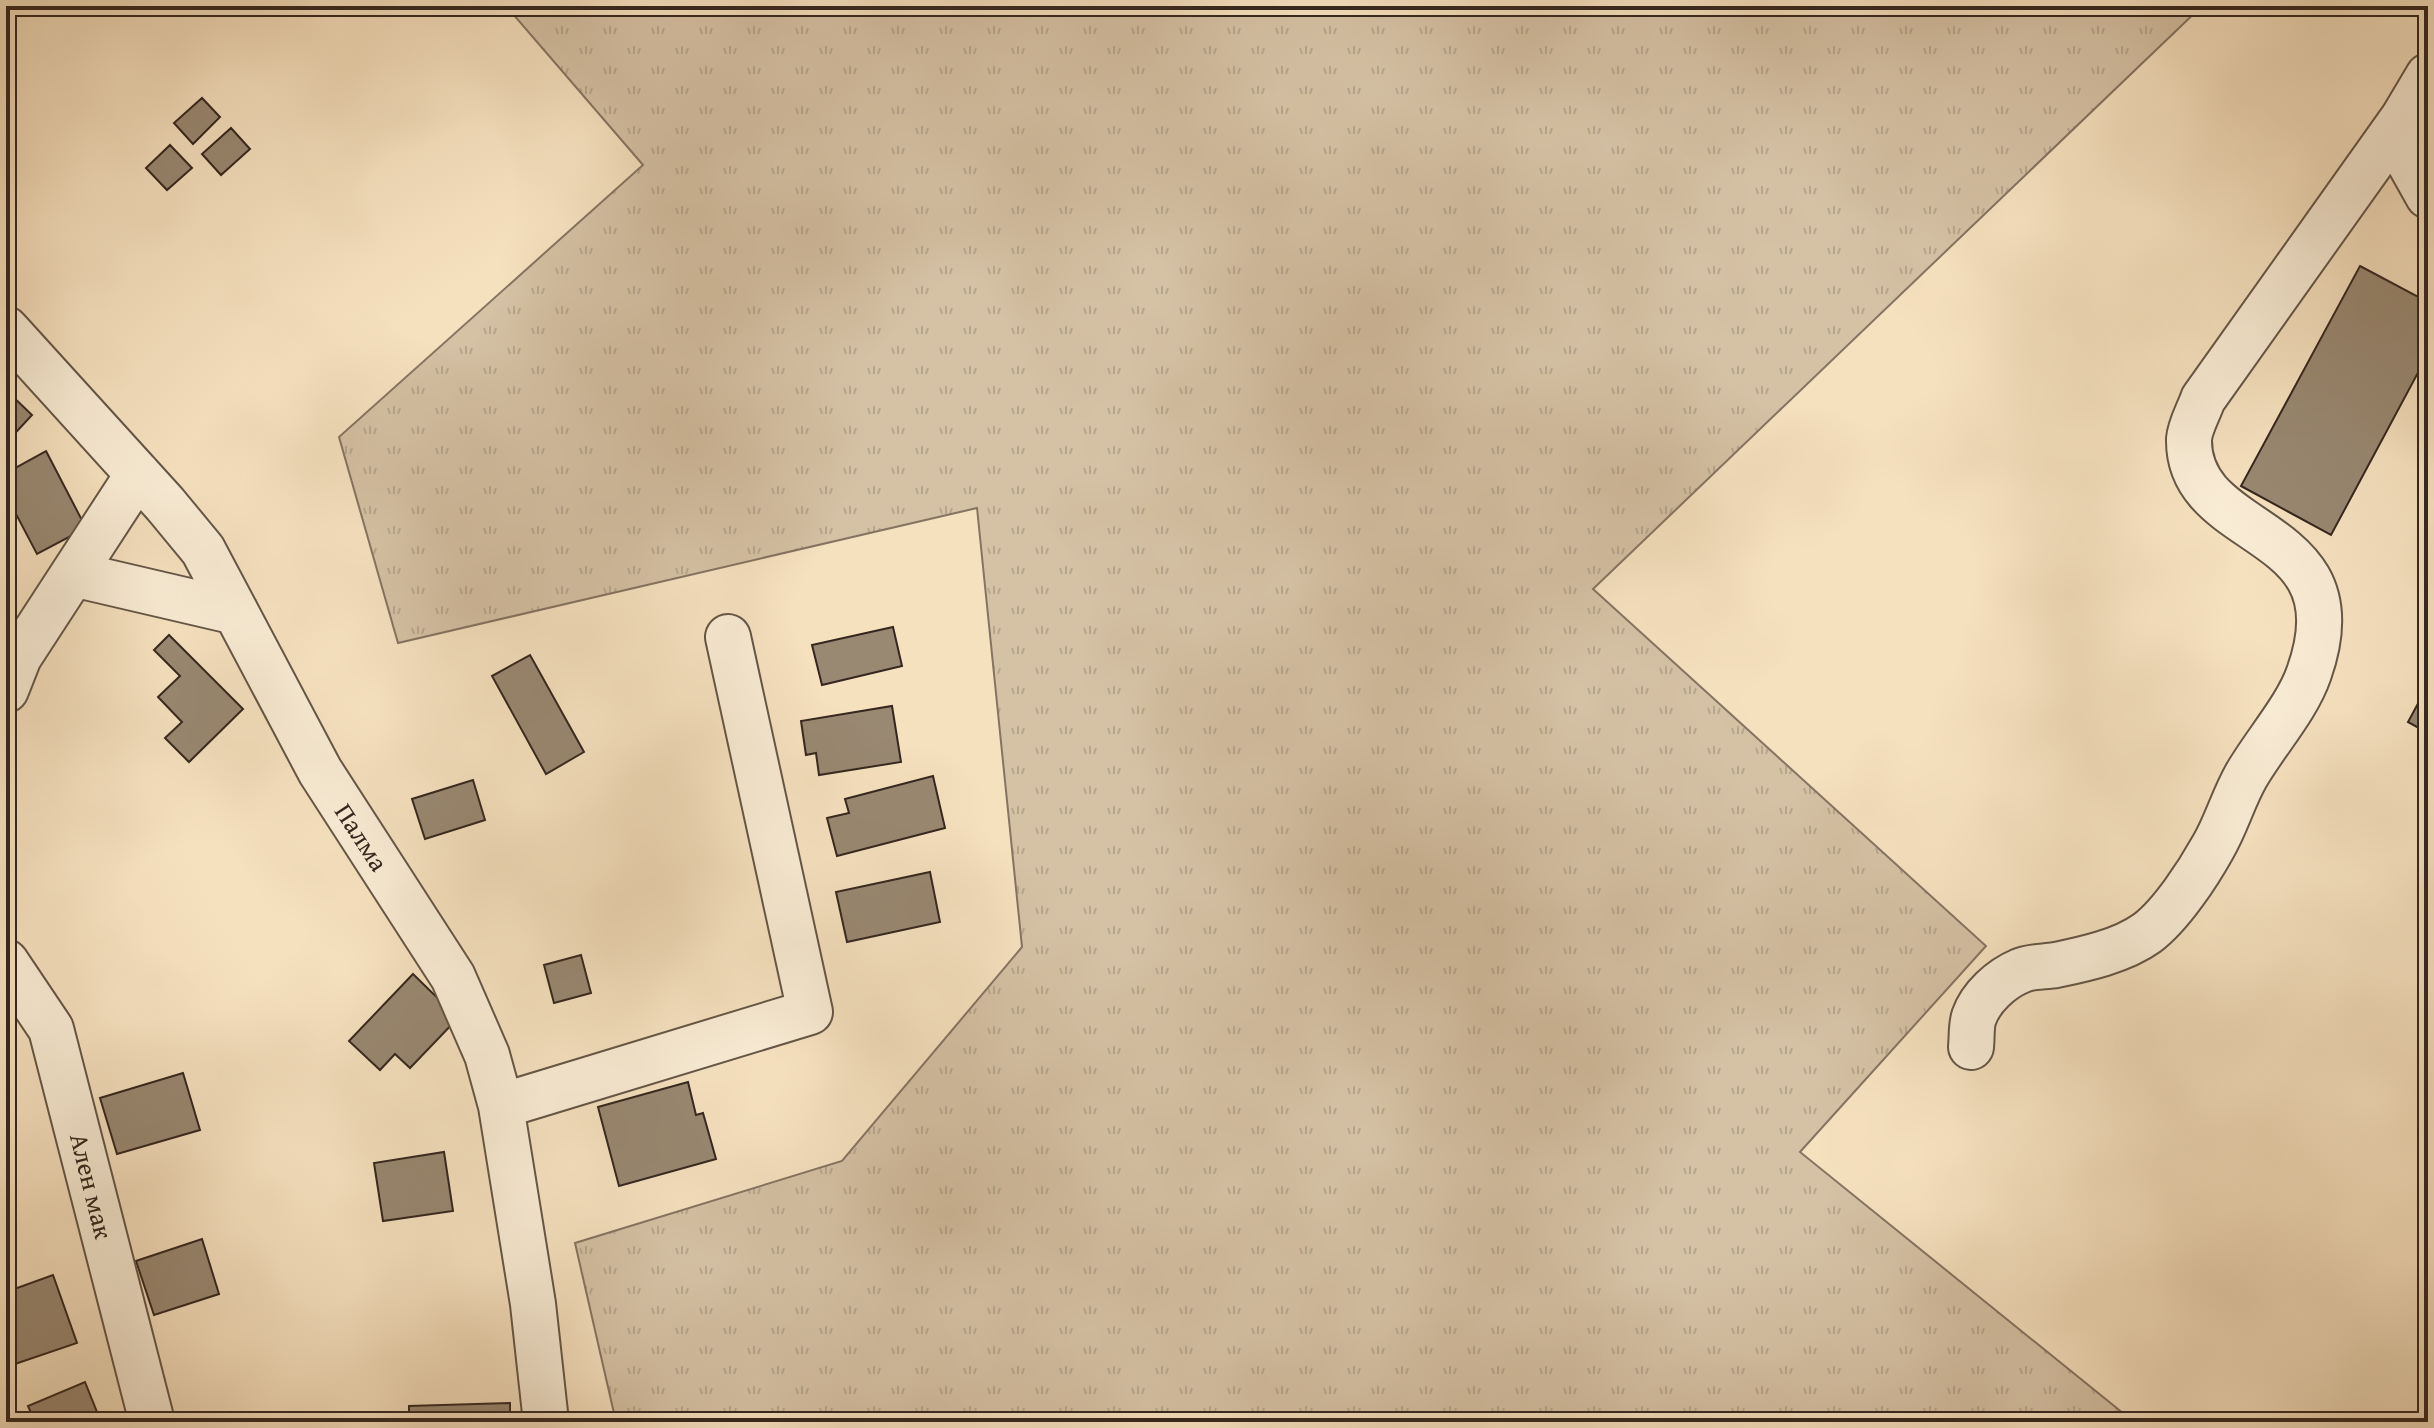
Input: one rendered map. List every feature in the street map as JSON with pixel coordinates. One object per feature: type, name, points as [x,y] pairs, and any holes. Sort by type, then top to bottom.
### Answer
[{"type":"street","points":[[1971,1047],[1973,1018],[1991,990],[2021,970],[2118,948],[2147,933],[2171,909],[2214,847],[2245,778],[2306,681],[2319,646],[2319,608],[2305,569],[2277,543],[2213,499],[2193,473],[2189,436],[2203,399],[2403,118],[2428,76]]},
{"type":"street","points":[[2403,118],[2405,155],[2428,196]]},
{"type":"street","name":"Палма","points":[[6,329],[203,550],[320,771],[453,977],[487,1055],[501,1106],[533,1304],[546,1422]]},
{"type":"street","points":[[10,666],[138,474]]},
{"type":"street","points":[[73,574],[236,612]]},
{"type":"street","points":[[501,1106],[810,1012],[728,637]]},
{"type":"street","name":"Ален мак","points":[[6,962],[51,1029],[152,1422]]},
{"type":"green space","points":[[506,6],[2202,6],[1593,589],[1986,946],[1800,1152],[2134,1422],[616,1422],[575,1243],[842,1161],[1022,947],[977,508],[398,643],[339,437],[643,165]]},
{"type":"building","points":[[202,98],[220,117],[193,144],[174,123]]},
{"type":"building","points":[[231,128],[250,149],[221,175],[202,154]]},
{"type":"building","points":[[170,145],[192,168],[167,190],[146,168]]},
{"type":"building","points":[[2360,266],[2428,302],[2428,354],[2331,535],[2241,486]]},
{"type":"building","points":[[6,390],[32,415],[6,443]]},
{"type":"building","points":[[46,451],[86,528],[37,554],[6,495],[6,473]]},
{"type":"building","points":[[893,627],[902,666],[822,685],[812,645]]},
{"type":"building","points":[[169,635],[243,709],[189,762],[165,738],[182,722],[158,697],[180,676],[154,650]]},
{"type":"building","points":[[530,655],[584,752],[546,774],[492,676]]},
{"type":"building","points":[[2428,685],[2428,733],[2408,722]]},
{"type":"building","points":[[892,706],[901,762],[819,775],[816,753],[806,755],[801,721]]},
{"type":"building","points":[[933,776],[945,828],[837,856],[827,818],[849,813],[845,799]]},
{"type":"building","points":[[473,780],[485,820],[425,839],[412,799]]},
{"type":"building","points":[[930,872],[940,922],[847,942],[836,892]]},
{"type":"building","points":[[581,955],[591,993],[554,1003],[544,965]]},
{"type":"building","points":[[413,974],[458,1018],[410,1068],[395,1054],[380,1070],[349,1041]]},
{"type":"building","points":[[183,1073],[200,1130],[117,1154],[100,1098]]},
{"type":"building","points":[[688,1082],[696,1115],[703,1113],[716,1159],[619,1186],[598,1107]]},
{"type":"building","points":[[444,1152],[453,1211],[383,1221],[374,1163]]},
{"type":"building","points":[[202,1239],[219,1294],[154,1315],[136,1261]]},
{"type":"building","points":[[53,1275],[77,1343],[6,1367],[6,1292]]},
{"type":"building","points":[[85,1382],[101,1422],[35,1422],[28,1406]]},
{"type":"building","points":[[510,1403],[510,1422],[409,1422],[409,1406]]}]
